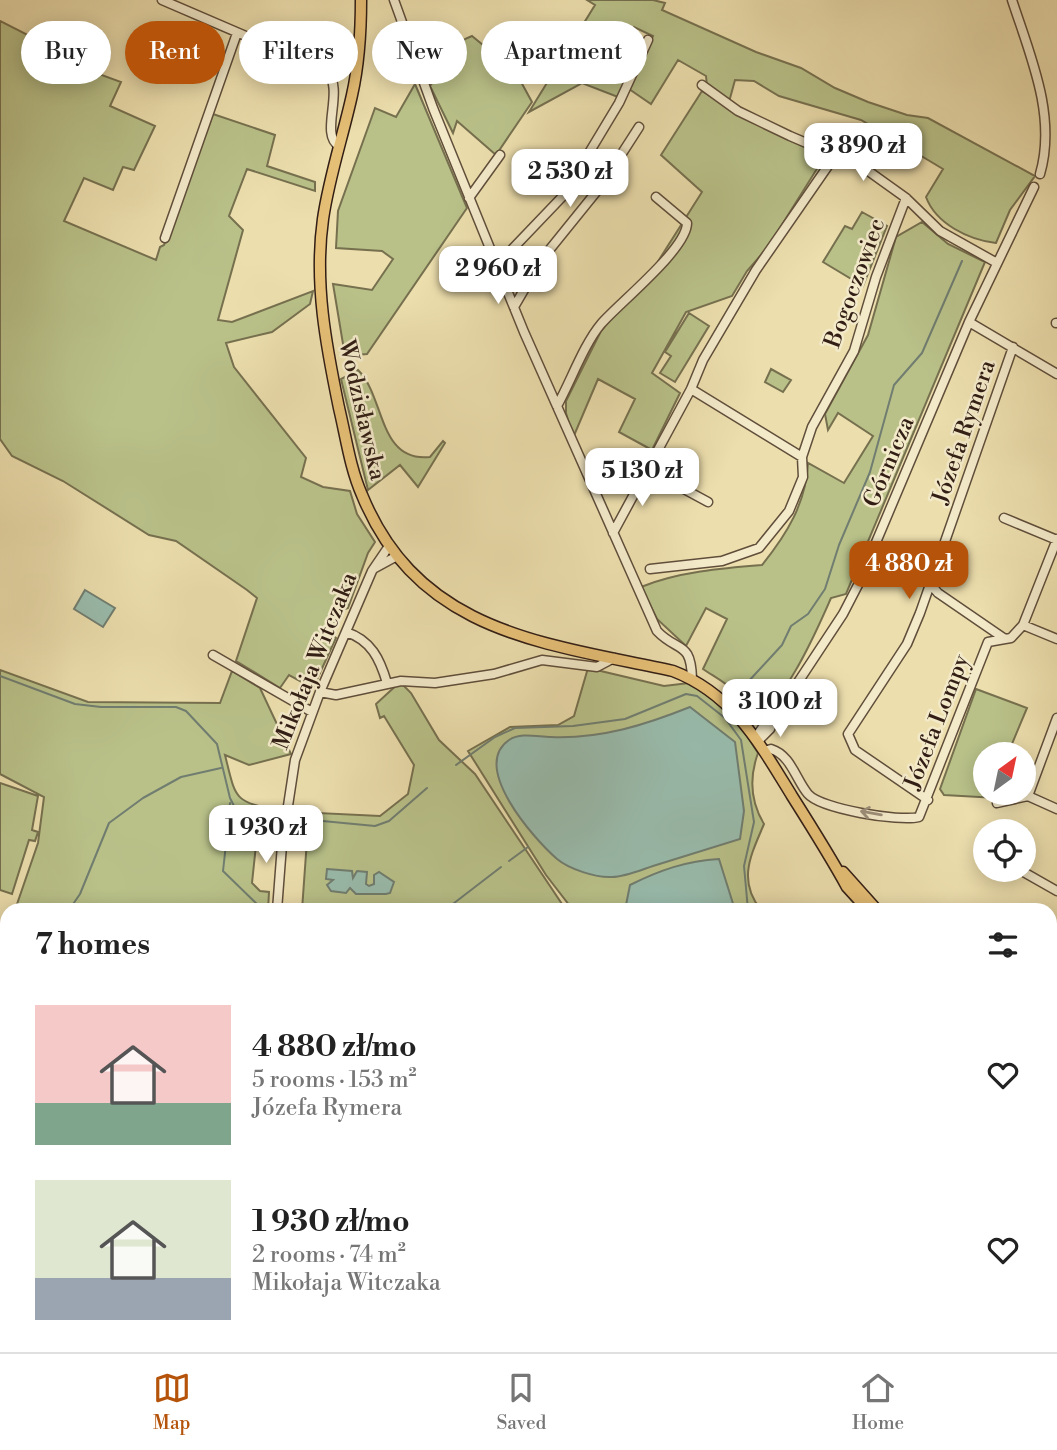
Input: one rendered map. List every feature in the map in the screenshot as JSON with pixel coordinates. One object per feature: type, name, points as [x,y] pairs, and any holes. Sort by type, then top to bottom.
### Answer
[{"type":"main road","name":"Wodzisławska","points":[[361,0],[357,66],[323,219],[320,258],[324,332],[353,468],[362,495],[389,546],[436,594],[484,623],[516,636],[692,679],[738,715],[757,739],[847,887],[862,903]]},
{"type":"main road","name":"Wodzisławska","points":[[833,862],[871,903]]},
{"type":"street","points":[[162,0],[322,69],[331,76],[334,87],[331,135],[339,146]]},
{"type":"street","points":[[394,0],[409,47],[469,198],[613,533],[657,631],[684,647],[692,657],[692,679]]},
{"type":"street","points":[[1012,0],[1047,114],[1047,153],[1041,174]]},
{"type":"street","points":[[165,238],[237,33]]},
{"type":"street","points":[[497,265],[563,196],[619,103],[648,40]]},
{"type":"street","points":[[613,533],[691,388],[703,360],[756,271],[836,149],[821,148],[789,136],[738,110],[702,85]]},
{"type":"street","points":[[1047,114],[1057,112]]},
{"type":"street","points":[[514,307],[542,259],[601,186],[639,127]]},
{"type":"street","name":"Bogoczowiec","points":[[836,149],[906,198],[940,231],[997,263]]},
{"type":"street","points":[[469,198],[500,155]]},
{"type":"street","name":"Górnicza","points":[[757,739],[843,614],[871,555],[969,322],[1034,187]]},
{"type":"street","points":[[558,406],[599,326],[663,262],[687,232],[687,223],[656,197]]},
{"type":"street","name":"Bogoczowiec","points":[[650,569],[722,561],[759,548],[789,511],[803,477],[802,457],[824,402],[854,351],[876,277],[906,198]]},
{"type":"street","points":[[969,322],[1057,374]]},
{"type":"street","name":"Józefa Rymera","points":[[928,800],[855,750],[848,734],[907,644],[931,585],[1013,347]]},
{"type":"street","points":[[691,388],[802,457]]},
{"type":"street","points":[[647,469],[708,502]]},
{"type":"street","points":[[871,555],[931,585],[937,593],[1005,639],[1011,638],[1023,625],[1057,539],[1004,518]]},
{"type":"street","name":"Mikołaja Witczaka","points":[[277,903],[286,811],[295,760],[346,632],[375,568],[389,546]]},
{"type":"street","name":"Mikołaja Witczaka","points":[[375,568],[397,556]]},
{"type":"street","points":[[1023,625],[1057,639]]},
{"type":"street","points":[[346,632],[365,641],[375,652],[387,683]]},
{"type":"street","name":"Józefa Lompy","points":[[764,751],[771,749],[783,755],[807,793],[823,804],[913,819],[919,817],[928,800],[988,642],[1005,639]]},
{"type":"street","points":[[213,654],[312,712]]},
{"type":"street","points":[[320,692],[336,695],[387,683],[435,683],[494,674],[542,660],[597,667],[614,658]]},
{"type":"street","points":[[738,715],[755,719],[776,715]]},
{"type":"street","points":[[1036,774],[1057,718]]},
{"type":"street","points":[[1036,800],[1057,809]]},
{"type":"street","points":[[1036,879],[1057,891]]},
{"type":"green space","points":[[587,0],[653,0],[665,3],[662,10],[756,52],[801,68],[835,88],[868,102],[907,115],[928,118],[1035,176],[1010,210],[996,243],[975,238],[945,223],[926,197],[943,169],[861,120],[779,96],[754,81],[735,80],[729,102],[707,86],[706,76],[678,60],[651,104],[629,89],[631,84],[647,84],[647,49],[653,36],[647,33],[647,21],[585,21],[595,5]]},
{"type":"green space","points":[[0,21],[21,32],[21,84],[111,84],[111,78],[121,82],[110,106],[155,126],[134,170],[123,167],[113,190],[84,178],[64,221],[156,260],[213,114],[275,135],[267,166],[315,182],[315,191],[247,169],[229,216],[243,230],[218,320],[232,322],[313,291],[310,304],[272,332],[226,343],[234,367],[306,458],[301,477],[323,487],[350,491],[357,514],[375,542],[368,553],[348,608],[337,612],[332,634],[336,638],[313,688],[289,675],[280,688],[236,661],[257,598],[247,590],[176,541],[149,535],[63,481],[12,456],[0,439]]},
{"type":"green space","points":[[472,36],[481,43],[481,84],[522,84],[532,102],[496,155],[457,121],[453,133],[430,86],[467,84],[467,38]]},
{"type":"green space","points":[[415,84],[467,208],[367,354],[345,356],[333,284],[372,290],[393,259],[382,251],[336,248],[338,211],[375,108],[396,117]]},
{"type":"green space","points":[[546,84],[580,84],[529,112]]},
{"type":"green space","points":[[585,84],[624,84],[618,97]]},
{"type":"green space","points":[[702,91],[825,156],[768,247],[747,271],[732,296],[686,312],[652,373],[680,393],[652,450],[619,432],[635,399],[598,379],[573,438],[566,413],[566,401],[601,331],[657,263],[702,192],[661,155]]},
{"type":"green space","points":[[862,212],[887,226],[863,286],[823,262],[845,226],[852,229]]},
{"type":"green space","points":[[922,222],[948,244],[985,262],[846,594],[831,598],[798,666],[775,700],[763,709],[753,710],[730,688],[703,669],[727,619],[706,608],[686,646],[657,619],[641,587],[685,574],[762,565],[794,517],[803,491],[808,463],[844,483],[873,436],[838,413],[828,430],[825,414],[868,335],[896,237]]},
{"type":"green space","points":[[689,313],[709,326],[675,382],[660,373],[671,356],[665,352]]},
{"type":"green space","points":[[771,369],[791,380],[783,392],[765,382]]},
{"type":"green space","points":[[358,370],[367,381],[391,439],[401,450],[413,456],[430,457],[443,441],[445,443],[418,487],[400,465],[368,490],[341,379]]},
{"type":"green space","points":[[588,668],[664,686],[689,683],[713,696],[740,725],[758,753],[752,789],[764,824],[751,857],[748,878],[757,903],[568,903],[546,875],[468,751],[510,727],[558,725],[574,716]]},
{"type":"green space","points":[[0,670],[88,702],[220,703],[232,671],[260,688],[291,754],[249,765],[225,755],[239,796],[253,804],[279,810],[276,834],[256,845],[252,883],[260,891],[269,892],[268,903],[17,903],[38,843],[44,797],[0,774]]},
{"type":"green space","points":[[400,682],[411,693],[439,740],[475,774],[561,903],[302,903],[308,826],[298,812],[380,816],[408,794],[414,765],[384,716],[380,718],[376,704]]},
{"type":"green space","points":[[976,689],[1027,708],[1013,742],[973,742],[973,797],[944,795],[940,789]]},
{"type":"green space","points":[[0,783],[38,796],[32,830],[38,832],[35,841],[29,840],[12,894],[0,890]]},
{"type":"shaded area","points":[[85,590],[115,608],[103,627],[74,609]]},
{"type":"shaded area","points":[[690,707],[735,742],[744,811],[740,839],[622,876],[591,874],[562,863],[534,836],[521,820],[501,784],[497,767],[499,752],[509,740],[524,736],[569,737],[605,733],[656,720]]},
{"type":"shaded area","points":[[719,859],[733,903],[626,903],[630,885],[673,867]]},
{"type":"shaded area","points":[[327,869],[352,871],[353,878],[357,871],[367,872],[366,884],[369,886],[374,884],[374,875],[379,872],[394,882],[390,893],[386,894],[356,894],[350,888],[346,893],[331,891],[327,885],[333,880],[326,879]]},
{"type":"waterway","points":[[736,695],[782,645],[791,626],[808,614],[825,589],[839,545],[870,472],[894,385],[922,353],[962,261]]},
{"type":"waterway","points":[[0,676],[75,704],[101,707],[176,707],[186,711],[217,744],[230,798],[235,808],[251,814],[282,817]]},
{"type":"waterway","points":[[456,765],[495,737],[515,728],[573,726],[625,719],[686,694],[697,696],[725,718],[741,740],[754,822],[744,866],[747,903]]},
{"type":"waterway","points":[[739,694],[767,705]]},
{"type":"waterway","points":[[74,903],[109,823],[143,798],[181,777],[221,768]]},
{"type":"waterway","points":[[291,818],[375,826],[389,821],[427,788]]},
{"type":"waterway","points":[[227,837],[230,803]]},
{"type":"waterway","points":[[226,844],[223,871],[256,903]]},
{"type":"waterway","points":[[509,861],[528,847]]},
{"type":"waterway","points":[[454,903],[501,867]]}]
